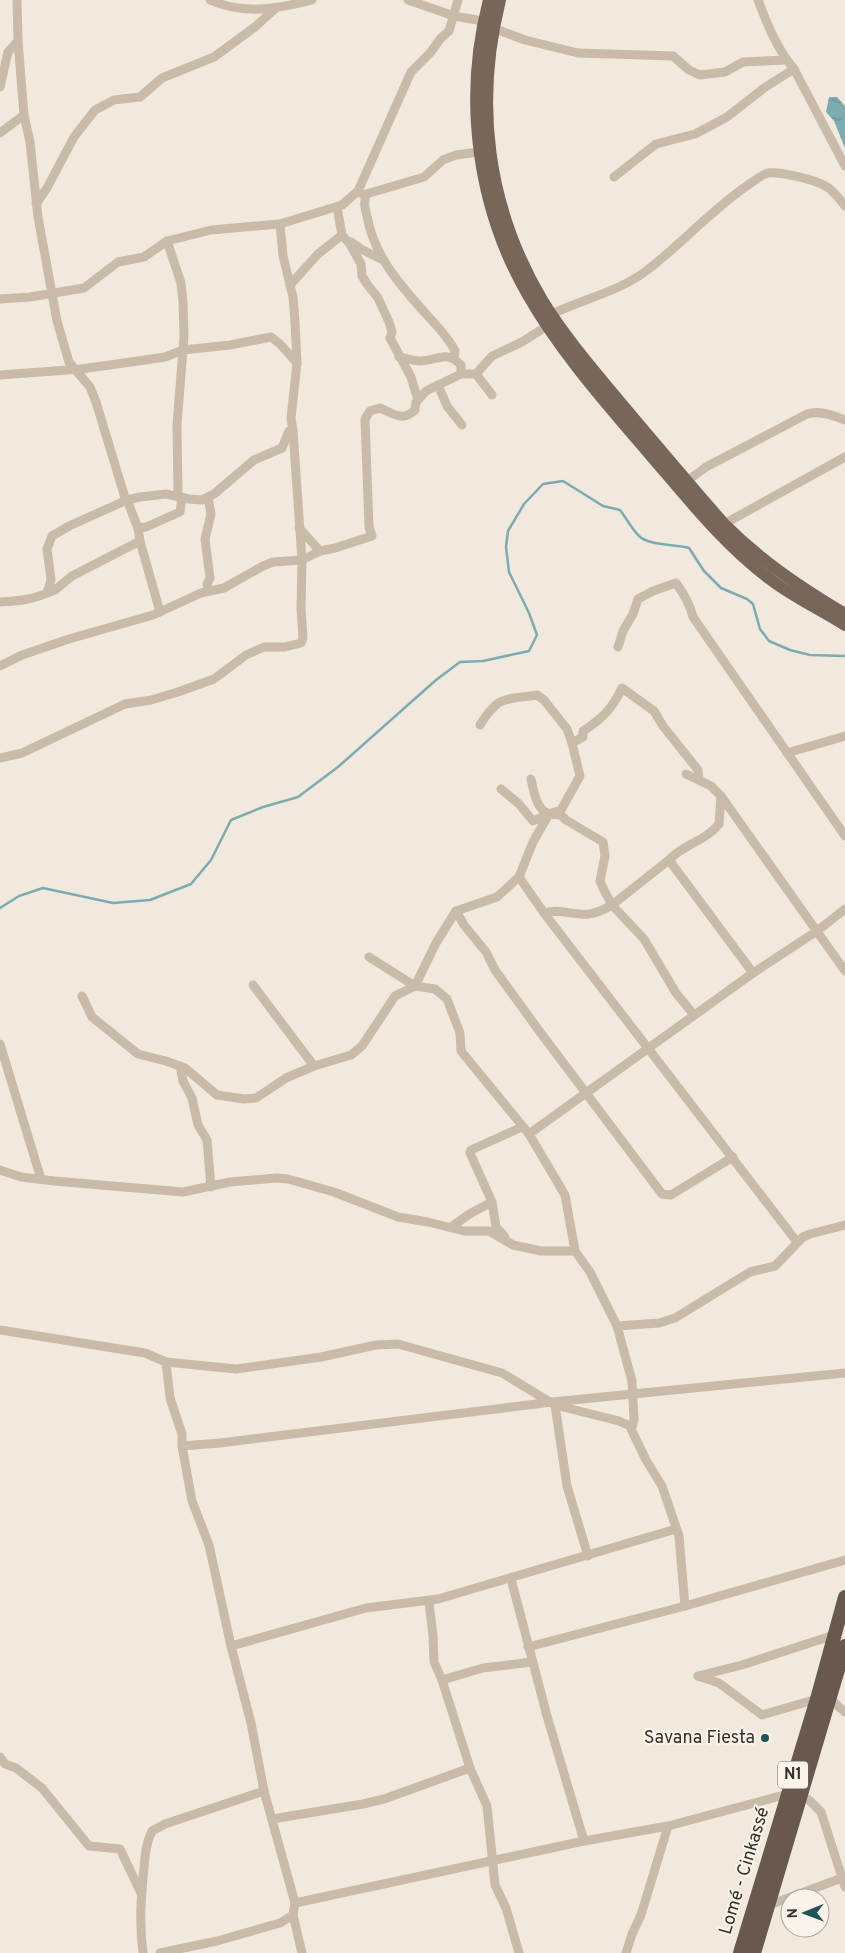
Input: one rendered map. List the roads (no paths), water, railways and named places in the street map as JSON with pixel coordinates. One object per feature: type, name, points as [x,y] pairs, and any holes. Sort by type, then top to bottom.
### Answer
[{"type":"highway","name":"Lomé - Cinkassé","points":[[823,1699],[834,1635],[845,1598]]},
{"type":"highway","name":"Lomé - Cinkassé","points":[[740,1953],[794,1795],[823,1699],[845,1646]]},
{"type":"highway","name":"Lomé - Cinkassé","points":[[754,1953],[768,1905],[794,1795]]},
{"type":"main road","points":[[489,0],[486,79],[487,127],[490,155],[513,240],[526,269],[552,314],[576,348],[724,524],[743,543],[783,576],[845,614]]},
{"type":"main road","points":[[500,0],[488,24],[478,52],[476,87],[479,152],[486,188],[504,242],[527,293],[547,326],[588,380],[714,529],[740,555],[770,579],[845,625]]},
{"type":"street","points":[[17,0],[24,116],[30,142],[36,204],[57,321],[69,362],[90,387],[96,402],[126,501],[138,528],[160,612]]},
{"type":"street","points":[[210,0],[233,8],[258,10],[312,0]]},
{"type":"street","points":[[408,0],[454,16],[488,24],[525,40],[578,53],[673,56],[689,70],[700,74],[725,72],[743,62],[786,60]]},
{"type":"street","points":[[351,199],[358,192],[411,72],[449,31],[458,0]]},
{"type":"street","points":[[758,0],[786,60],[794,69],[845,166]]},
{"type":"street","points":[[36,204],[55,174],[74,137],[95,110],[114,100],[140,97],[162,78],[214,57],[256,27],[276,8]]},
{"type":"street","points":[[0,88],[8,52],[18,41]]},
{"type":"street","points":[[614,177],[656,144],[695,134],[727,117],[764,88],[794,69]]},
{"type":"street","points":[[0,133],[24,116]]},
{"type":"street","points":[[0,299],[30,297],[84,288],[118,262],[144,257],[167,240],[211,230],[280,224],[337,207],[351,199],[424,176],[443,160],[456,155],[479,152]]},
{"type":"street","points":[[552,314],[571,304],[603,294],[644,272],[691,233],[710,213],[765,174],[777,173],[814,181],[828,187],[845,206]]},
{"type":"street","points":[[367,194],[364,199],[368,224],[381,259],[450,342],[455,351],[454,358]]},
{"type":"street","points":[[337,207],[343,237],[361,264],[362,276],[378,298],[389,322],[392,332],[390,338],[411,377],[418,400]]},
{"type":"street","points":[[0,758],[22,753],[125,704],[151,700],[214,679],[246,655],[255,651],[301,643],[303,638],[301,609],[302,560],[291,418],[297,364],[293,297],[283,256],[280,224]]},
{"type":"street","points":[[343,237],[381,259]]},
{"type":"street","points":[[290,285],[318,254],[343,237]]},
{"type":"street","points":[[138,528],[159,522],[180,512],[176,424],[183,350],[183,302],[181,283],[167,240]]},
{"type":"street","points":[[0,666],[22,655],[160,612],[209,592],[224,588],[273,562],[302,560],[320,551],[372,536],[369,527],[365,419],[370,411],[380,408],[401,417],[408,416],[415,410],[416,402],[426,391],[461,374],[476,374],[492,356],[522,342],[547,326]]},
{"type":"street","points":[[0,375],[75,369],[155,358],[183,350],[271,338],[280,344],[297,364]]},
{"type":"street","points":[[399,357],[420,361],[445,356],[454,358],[461,365],[461,374]]},
{"type":"street","points":[[476,374],[492,395]]},
{"type":"street","points":[[438,385],[447,406],[462,425]]},
{"type":"street","points":[[687,481],[706,467],[807,414],[813,412],[830,414],[845,420]]},
{"type":"street","points":[[47,593],[51,580],[47,549],[52,536],[69,526],[126,501],[151,495],[166,494],[197,501],[208,497],[254,460],[282,448],[289,430],[293,431]]},
{"type":"street","points":[[724,524],[845,456]]},
{"type":"street","points":[[208,497],[211,514],[205,539],[210,578],[208,584],[209,592]]},
{"type":"street","points":[[299,528],[320,551]]},
{"type":"street","points":[[0,602],[38,597],[55,590],[72,576],[140,541]]},
{"type":"street","points":[[618,647],[623,631],[633,614],[638,600],[653,591],[676,583],[691,607],[693,617],[845,836]]},
{"type":"street","points":[[572,743],[583,737],[583,731],[600,721],[615,702],[622,688],[654,711],[663,726],[698,770],[699,779]]},
{"type":"street","points":[[480,725],[490,708],[499,701],[537,695],[544,700],[567,730],[572,743],[580,776],[561,810],[533,821],[519,804],[501,789]]},
{"type":"street","points":[[787,753],[845,736]]},
{"type":"street","points":[[686,774],[711,786],[721,796],[845,971]]},
{"type":"street","points":[[531,779],[537,800],[543,811],[549,814],[561,815],[572,824],[603,842],[605,856],[600,880],[612,905],[644,939],[676,993],[694,1015]]},
{"type":"street","points":[[544,913],[554,910],[587,914],[612,905],[682,848],[716,828],[721,819],[721,796]]},
{"type":"street","points":[[82,996],[92,1017],[138,1054],[185,1068],[217,1096],[244,1099],[256,1098],[286,1078],[314,1066],[351,1055],[362,1046],[395,996],[415,986],[436,943],[456,911],[497,897],[520,877],[534,842],[549,814]]},
{"type":"street","points":[[669,860],[753,973]]},
{"type":"street","points":[[520,877],[544,913],[797,1242]]},
{"type":"street","points":[[529,1134],[753,973],[817,931],[845,910]]},
{"type":"street","points":[[456,911],[464,926],[486,952],[495,970],[665,1195],[671,1195],[733,1157]]},
{"type":"street","points":[[369,958],[415,986],[435,989],[447,999],[460,1033],[462,1051],[529,1134],[565,1195],[575,1251],[590,1272],[617,1326],[630,1369],[634,1420],[632,1433],[662,1486],[680,1540],[685,1606]]},
{"type":"street","points":[[420,974],[425,988]]},
{"type":"street","points":[[254,985],[314,1066]]},
{"type":"street","points":[[0,1044],[41,1179]]},
{"type":"street","points":[[180,1066],[184,1082],[192,1098],[198,1125],[207,1140],[211,1187]]},
{"type":"street","points":[[512,1245],[496,1227],[492,1202],[470,1154],[471,1150],[522,1127]]},
{"type":"street","points":[[0,1170],[21,1177],[182,1192],[230,1182],[267,1178],[288,1179],[334,1192],[398,1217],[464,1231],[490,1231],[512,1245],[549,1252],[575,1251]]},
{"type":"street","points":[[451,1227],[471,1213],[492,1202]]},
{"type":"street","points":[[617,1326],[659,1323],[676,1318],[750,1272],[775,1266],[797,1242],[810,1234],[845,1225]]},
{"type":"street","points":[[0,1330],[144,1353],[166,1362],[200,1367],[249,1368],[321,1357],[390,1343],[423,1350],[502,1373],[554,1404],[619,1421],[632,1427]]},
{"type":"street","points":[[166,1362],[170,1398],[182,1434],[182,1446],[192,1501],[209,1545],[231,1646],[251,1723],[264,1791],[295,1903],[293,1915],[302,1953]]},
{"type":"street","points":[[182,1446],[845,1373]]},
{"type":"street","points":[[554,1404],[566,1486],[588,1556]]},
{"type":"street","points":[[231,1646],[360,1609],[438,1599],[676,1529]]},
{"type":"street","points":[[528,1647],[685,1606],[845,1560]]},
{"type":"street","points":[[511,1579],[532,1662],[584,1841]]},
{"type":"street","points":[[429,1602],[434,1636],[434,1662],[442,1680],[470,1768],[487,1806],[495,1885],[506,1908],[519,1953]]},
{"type":"street","points":[[834,1635],[742,1665],[698,1676],[719,1683],[762,1714],[823,1699],[845,1712]]},
{"type":"street","points":[[442,1680],[489,1667],[532,1662]]},
{"type":"street","points":[[0,1757],[5,1764],[16,1768],[42,1788],[89,1846],[120,1849],[141,1893]]},
{"type":"street","points":[[272,1819],[384,1799],[470,1768]]},
{"type":"street","points":[[143,1953],[140,1936],[141,1893],[145,1852],[152,1831],[166,1824],[264,1791]]},
{"type":"street","points":[[295,1903],[584,1841],[668,1826],[794,1795],[810,1800],[821,1812],[844,1882],[768,1905]]},
{"type":"street","points":[[626,1953],[641,1915],[668,1826]]},
{"type":"street","points":[[160,1953],[217,1941],[280,1923],[293,1915]]},
{"type":"water","points":[[829,97],[837,97],[845,106],[845,148],[834,121],[826,112]]},
{"type":"waterway","points":[[0,908],[19,896],[43,888],[113,903],[150,900],[191,884],[211,860],[231,820],[263,807],[298,797],[338,767],[436,680],[460,662],[483,661],[529,651],[537,635],[529,613],[509,572],[506,547],[508,531],[524,504],[543,484],[563,481],[603,506],[620,510],[643,539],[649,542],[689,548],[704,571],[721,588],[747,599],[753,604],[760,629],[769,641],[790,650],[810,655],[845,656]]},
{"type":"place","name":"Savana Fiesta","points":[[765,1738]]}]
